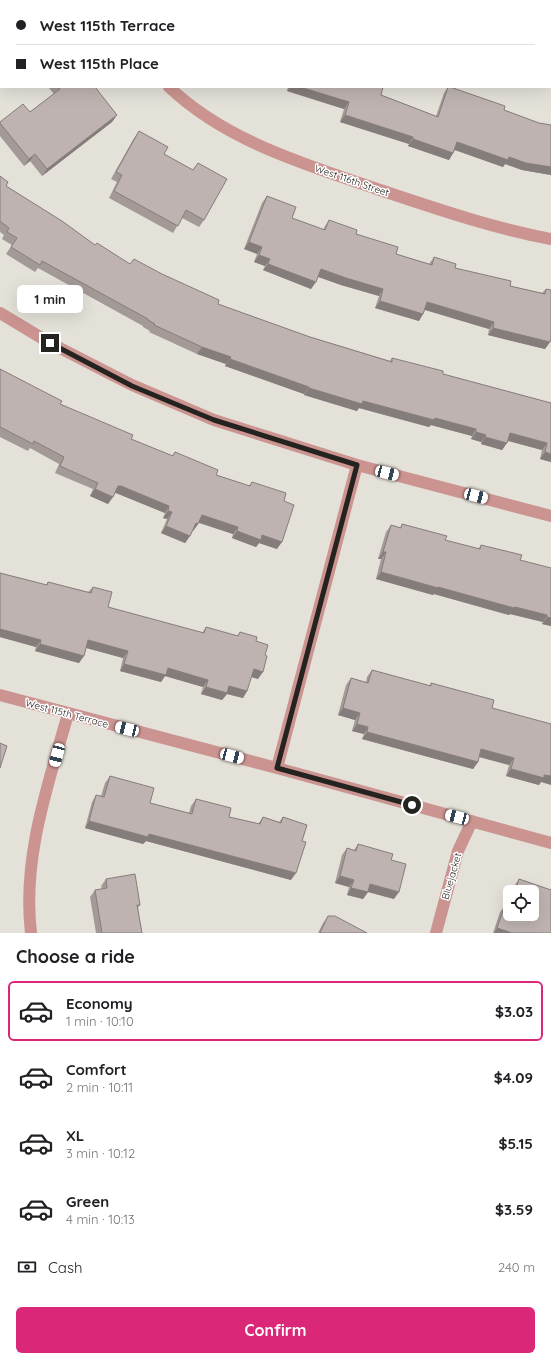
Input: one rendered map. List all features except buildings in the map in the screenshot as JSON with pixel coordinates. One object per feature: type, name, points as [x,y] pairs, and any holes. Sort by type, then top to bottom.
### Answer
[{"type":"street","name":"West 116th Street","points":[[170,88],[182,100],[220,126],[269,150],[310,166],[444,211],[551,239]]},
{"type":"street","points":[[0,313],[50,343],[132,386],[214,420],[357,465],[551,516]]},
{"type":"street","points":[[277,768],[357,465]]},
{"type":"street","name":"West 115th Terrace","points":[[0,695],[277,768],[551,843]]},
{"type":"street","points":[[31,933],[30,868],[38,823],[68,714]]},
{"type":"street","name":"Bluejacket","points":[[436,933],[458,851],[472,821]]},
{"type":"route","points":[[50,343],[132,386],[214,420],[357,465],[277,768],[412,805]]}]
